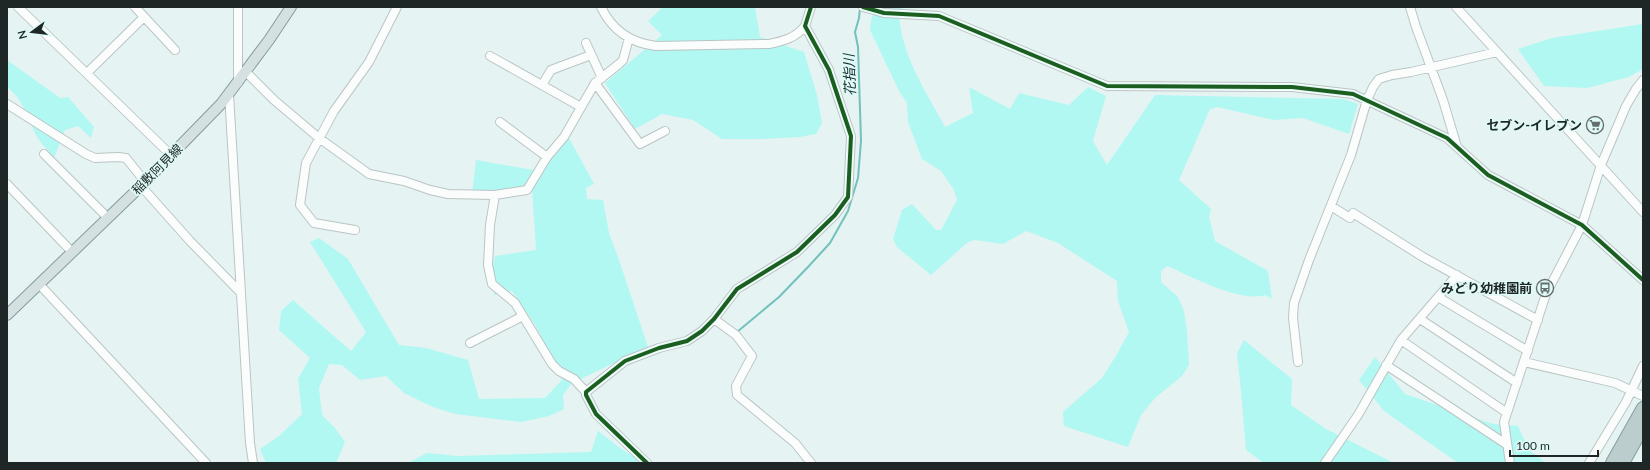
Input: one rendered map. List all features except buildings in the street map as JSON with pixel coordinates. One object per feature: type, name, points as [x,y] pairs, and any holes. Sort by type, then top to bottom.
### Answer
[{"type":"highway","points":[[1617,461],[1643,408]]},
{"type":"highway","points":[[1617,461],[1630,450],[1643,427]]},
{"type":"main road","name":"稲敷阿見線","points":[[7,316],[171,155],[229,94],[291,7]]},
{"type":"street","points":[[18,7],[171,155]]},
{"type":"street","points":[[135,7],[175,50]]},
{"type":"street","points":[[238,7],[238,83]]},
{"type":"street","points":[[355,230],[314,223],[300,205],[306,163],[334,111],[369,62],[397,7]]},
{"type":"street","points":[[601,7],[606,17],[615,28],[629,38],[646,45],[656,46],[769,44],[782,41],[797,34],[805,26],[811,7]]},
{"type":"street","points":[[863,7],[884,13],[938,16],[1108,86],[1292,87],[1353,94],[1447,138],[1488,175],[1582,225],[1643,280]]},
{"type":"street","points":[[1410,7],[1455,137],[1457,147]]},
{"type":"street","points":[[1456,7],[1643,212]]},
{"type":"street","points":[[87,73],[144,17]]},
{"type":"street","points":[[586,392],[624,361],[659,348],[687,341],[702,331],[714,319],[737,289],[797,252],[835,215],[848,197],[850,136],[829,70],[805,26]]},
{"type":"street","points":[[246,72],[274,100],[319,138],[370,174],[404,181],[430,190],[448,194],[495,194],[527,190],[547,157],[564,137],[595,83],[623,60],[629,38]]},
{"type":"street","points":[[586,43],[602,78]]},
{"type":"street","points":[[1298,362],[1293,318],[1294,303],[1309,260],[1351,155],[1367,100],[1379,79],[1497,52]]},
{"type":"street","points":[[542,85],[551,70],[591,55]]},
{"type":"street","points":[[490,56],[581,107]]},
{"type":"street","points":[[1510,463],[1506,444],[1504,422],[1546,294],[1582,225],[1601,165],[1626,106],[1643,80]]},
{"type":"street","points":[[595,83],[640,144],[665,131]]},
{"type":"street","points":[[229,94],[250,443],[253,463]]},
{"type":"street","points":[[7,104],[86,154],[96,158],[118,156],[126,158],[142,178],[140,186],[190,241],[241,293]]},
{"type":"street","points":[[500,122],[547,157]]},
{"type":"street","points":[[44,154],[108,218]]},
{"type":"street","points":[[7,184],[72,252]]},
{"type":"street","points":[[495,194],[488,265],[492,284],[511,298],[552,364],[559,371],[574,379],[586,392],[586,395],[596,414],[647,463]]},
{"type":"street","points":[[1331,206],[1350,218],[1353,213],[1382,232],[1457,276],[1538,320]]},
{"type":"street","points":[[1325,463],[1358,415],[1401,340],[1457,276]]},
{"type":"street","points":[[39,284],[206,463]]},
{"type":"street","points":[[1438,297],[1528,351]]},
{"type":"street","points":[[470,343],[523,316]]},
{"type":"street","points":[[714,319],[736,335],[752,356],[736,386],[737,396],[795,443],[811,463]]},
{"type":"street","points":[[1420,319],[1517,383]]},
{"type":"street","points":[[1401,340],[1507,413]]},
{"type":"street","points":[[1524,362],[1615,383],[1643,396]]},
{"type":"street","points":[[1386,365],[1506,444]]},
{"type":"street","points":[[1589,463],[1632,390],[1643,366]]},
{"type":"shaded area","points":[[755,7],[760,37],[804,52],[817,95],[822,123],[816,134],[800,137],[722,139],[693,120],[662,114],[635,129],[605,83],[662,35],[648,21],[662,8]]},
{"type":"shaded area","points":[[876,7],[910,7],[899,9],[903,40],[914,70],[945,127],[973,113],[969,87],[1010,109],[1019,93],[1069,105],[1088,87],[1106,96],[1093,141],[1107,165],[1155,95],[1344,99],[1358,104],[1349,134],[1303,118],[1274,120],[1217,107],[1210,109],[1179,180],[1211,209],[1209,217],[1215,241],[1268,271],[1272,299],[1265,295],[1243,295],[1230,292],[1202,282],[1167,266],[1161,271],[1161,282],[1178,297],[1184,311],[1189,365],[1182,376],[1155,398],[1141,415],[1128,447],[1064,426],[1063,412],[1102,378],[1129,332],[1118,301],[1117,281],[1058,243],[1026,231],[1003,244],[975,240],[968,242],[931,275],[897,247],[893,239],[902,210],[912,204],[936,230],[941,230],[957,200],[954,190],[941,171],[922,159],[908,122],[907,103],[899,91],[870,30],[871,20]]},
{"type":"shaded area","points":[[1643,24],[1643,69],[1629,77],[1587,88],[1544,86],[1518,49],[1552,38]]},
{"type":"shaded area","points":[[7,60],[60,98],[68,97],[94,127],[91,138],[78,126],[65,130],[54,158],[41,143],[21,102],[7,87]]},
{"type":"shaded area","points":[[569,138],[594,184],[586,188],[587,199],[603,200],[609,233],[648,347],[572,383],[563,395],[564,409],[549,416],[521,422],[455,414],[433,407],[404,393],[386,376],[360,380],[342,365],[329,364],[319,388],[322,415],[335,428],[345,442],[336,463],[266,463],[260,449],[279,436],[302,414],[298,379],[310,358],[279,330],[281,311],[293,300],[351,351],[366,332],[310,242],[319,238],[348,259],[399,345],[426,348],[468,360],[479,399],[545,398],[562,380],[536,326],[512,291],[494,295],[492,272],[495,256],[536,250],[532,188],[472,194],[476,160],[539,171]]},
{"type":"shaded area","points":[[1244,340],[1292,379],[1291,405],[1326,429],[1394,463],[1264,463],[1246,450],[1237,353]]},
{"type":"shaded area","points":[[1375,357],[1405,394],[1493,424],[1518,426],[1529,450],[1546,463],[1458,463],[1384,411],[1359,380]]},
{"type":"shaded area","points":[[598,431],[623,450],[645,463],[408,463],[427,453],[457,456],[591,452]]},
{"type":"waterway","name":"花指川","points":[[737,332],[779,297],[808,267],[830,243],[848,211],[858,178],[861,141],[858,47],[855,32],[860,8]]},
{"type":"cycle path","points":[[647,463],[596,414],[586,395],[586,392],[625,361],[659,348],[687,341],[702,331],[714,319],[737,289],[797,252],[835,215],[848,197],[851,136],[829,70],[805,26],[811,7]]},
{"type":"cycle path","points":[[863,7],[884,13],[939,16],[1107,86],[1292,87],[1353,94],[1447,138],[1488,175],[1582,225],[1643,280]]},
{"type":"place","name":"セブン-イレブン","points":[[1595,125]]},
{"type":"place","name":"みどり幼稚園前","points":[[1545,288]]}]
